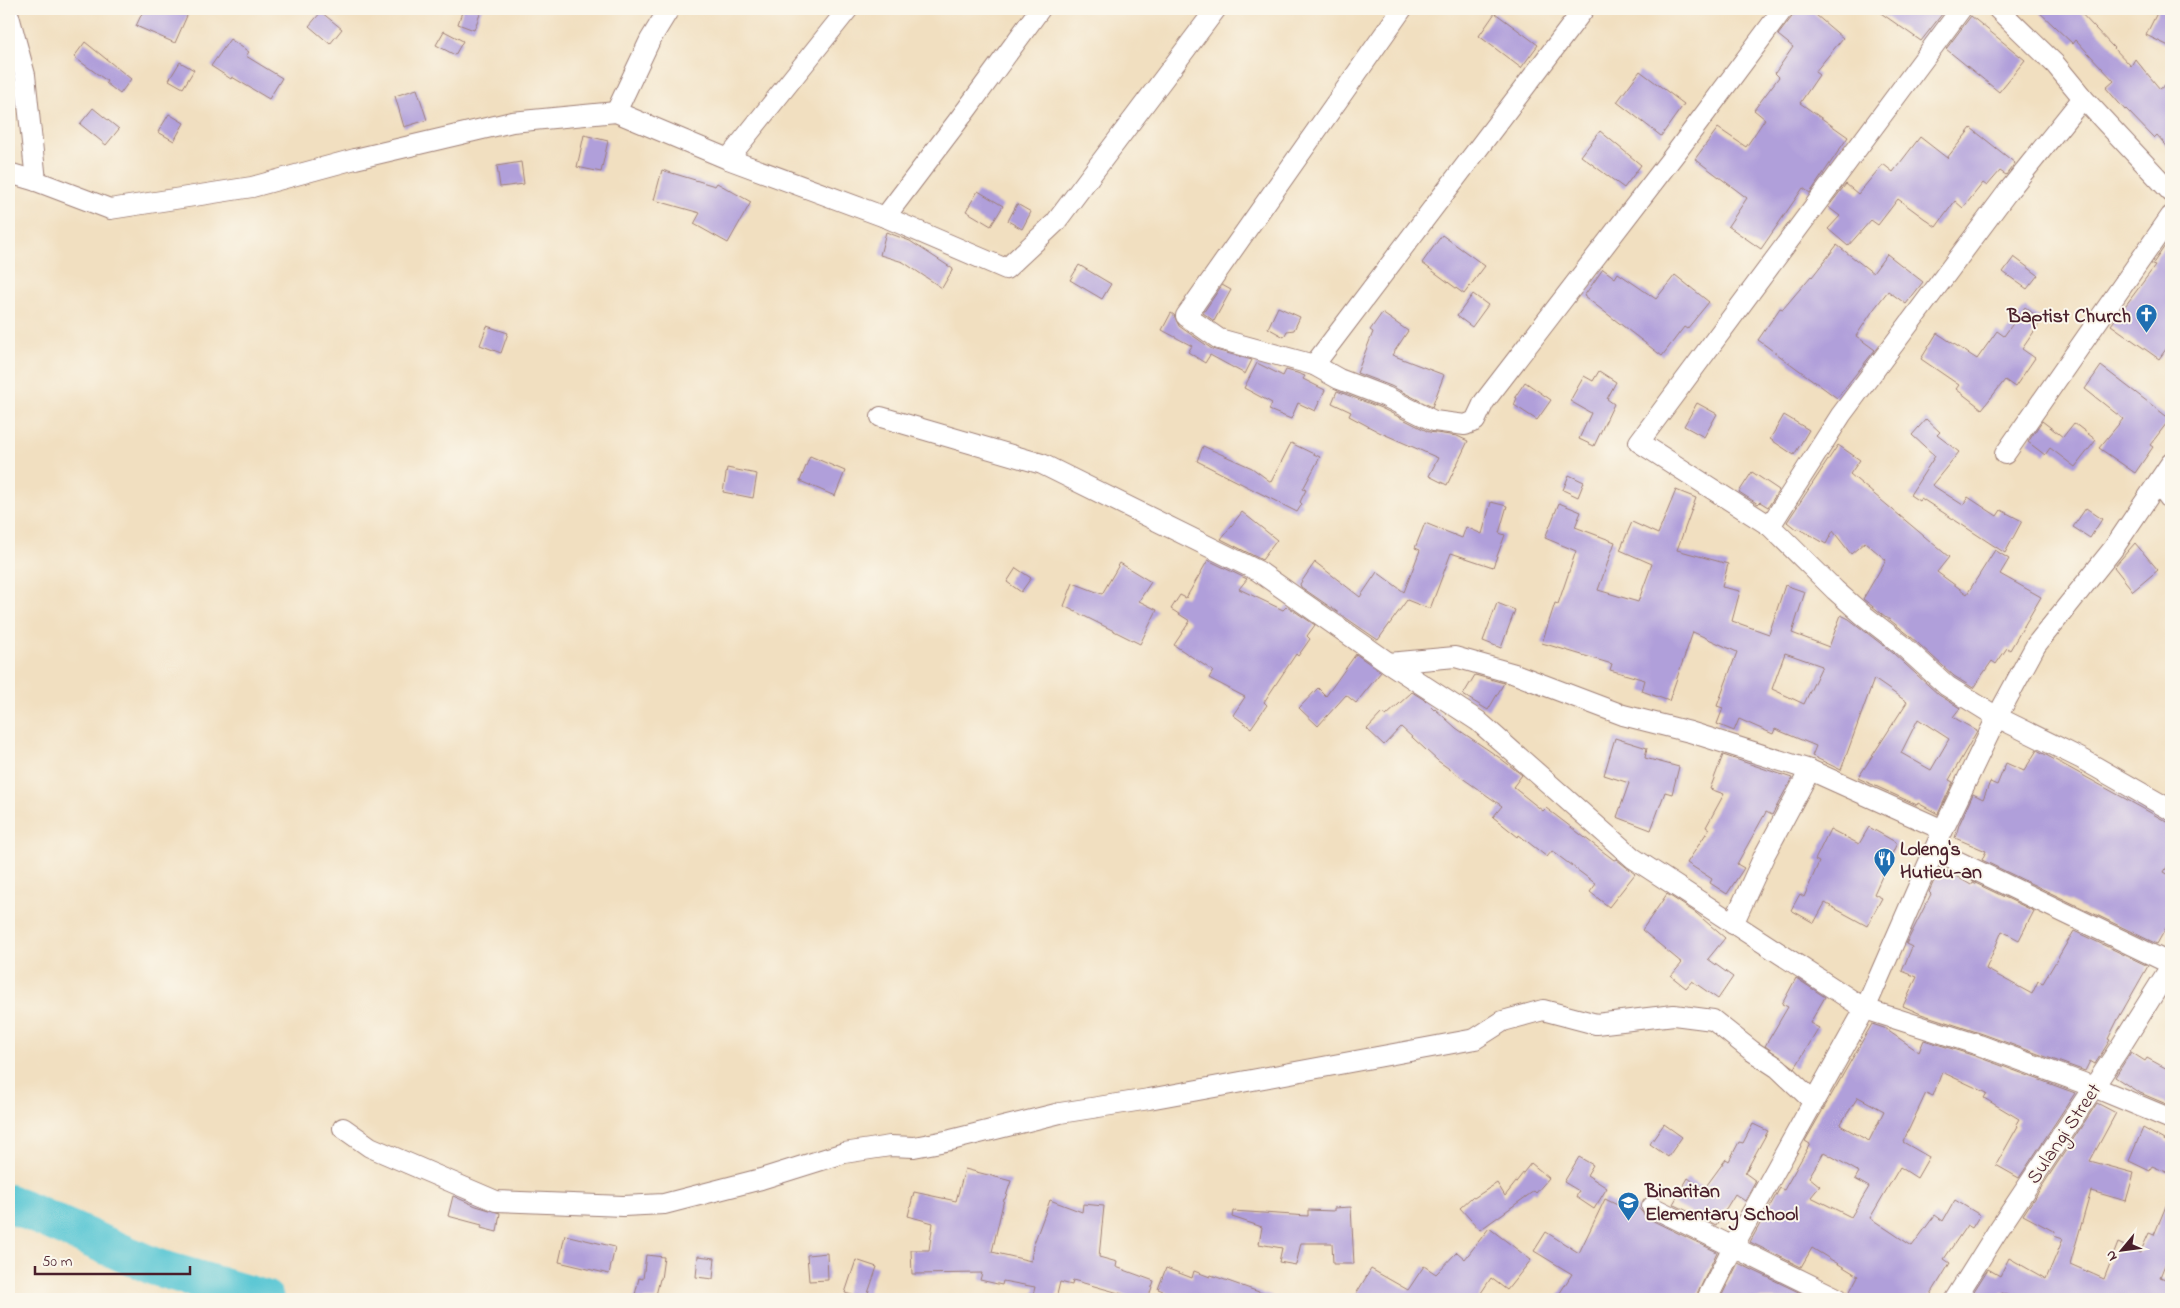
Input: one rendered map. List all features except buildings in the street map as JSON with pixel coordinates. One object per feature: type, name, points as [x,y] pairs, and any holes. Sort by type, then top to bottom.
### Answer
[{"type":"street","points":[[616,112],[650,40],[669,9]]},
{"type":"street","points":[[728,159],[848,9]]},
{"type":"street","points":[[885,217],[1040,9]]},
{"type":"street","points":[[9,173],[36,181],[110,209],[252,187],[355,159],[512,122],[616,112],[728,159],[885,217],[1006,269],[1055,223],[1216,9]]},
{"type":"street","points":[[1402,9],[1186,316],[1219,339],[1314,365],[1339,379],[1386,397],[1434,421],[1465,425],[1475,421],[1484,402],[1678,150],[1783,9]]},
{"type":"street","points":[[1314,365],[1584,9]]},
{"type":"street","points":[[1961,9],[1639,442],[1770,526],[1862,614],[1901,644],[1947,686],[1997,717],[2082,758],[2171,810]]},
{"type":"street","points":[[1998,9],[2054,64],[2083,98],[2171,192]]},
{"type":"street","points":[[9,16],[25,75],[36,181]]},
{"type":"street","points":[[1770,526],[1841,415],[2006,194],[2083,98]]},
{"type":"street","points":[[2005,454],[2171,216]]},
{"type":"street","points":[[881,417],[1042,464],[1258,571],[1478,721],[1633,858],[1864,1009],[1978,1045],[2094,1087],[2171,1119]]},
{"type":"street","points":[[1707,1299],[1733,1247],[1864,1009],[1943,830],[1997,717],[2036,645],[2113,549],[2171,463]]},
{"type":"street","points":[[2158,483],[2171,500]]},
{"type":"street","points":[[1389,662],[1455,657],[1515,674],[1623,715],[1690,732],[1810,770],[1943,830]]},
{"type":"street","points":[[1733,924],[1765,854],[1810,770]]},
{"type":"street","points":[[1934,850],[2171,965]]},
{"type":"street","name":"Sulangi Street","points":[[1955,1299],[1997,1232],[2094,1087],[2171,965]]},
{"type":"street","points":[[343,1128],[370,1147],[496,1201],[623,1206],[664,1204],[761,1179],[844,1153],[890,1146],[914,1147],[1060,1113],[1149,1099],[1475,1039],[1503,1021],[1543,1010],[1596,1024],[1674,1015],[1713,1020],[1752,1051],[1778,1068],[1814,1102]]},
{"type":"street","points":[[1652,1207],[1839,1299]]},
{"type":"waterway","points":[[9,1203],[155,1267],[265,1299]]},
{"type":"place","name":"Baptist Church","points":[[2147,334]]},
{"type":"place","name":"Loleng's Hutieu-an","points":[[1884,878]]},
{"type":"place","name":"Binaritan Elementary School","points":[[1629,1221]]}]
